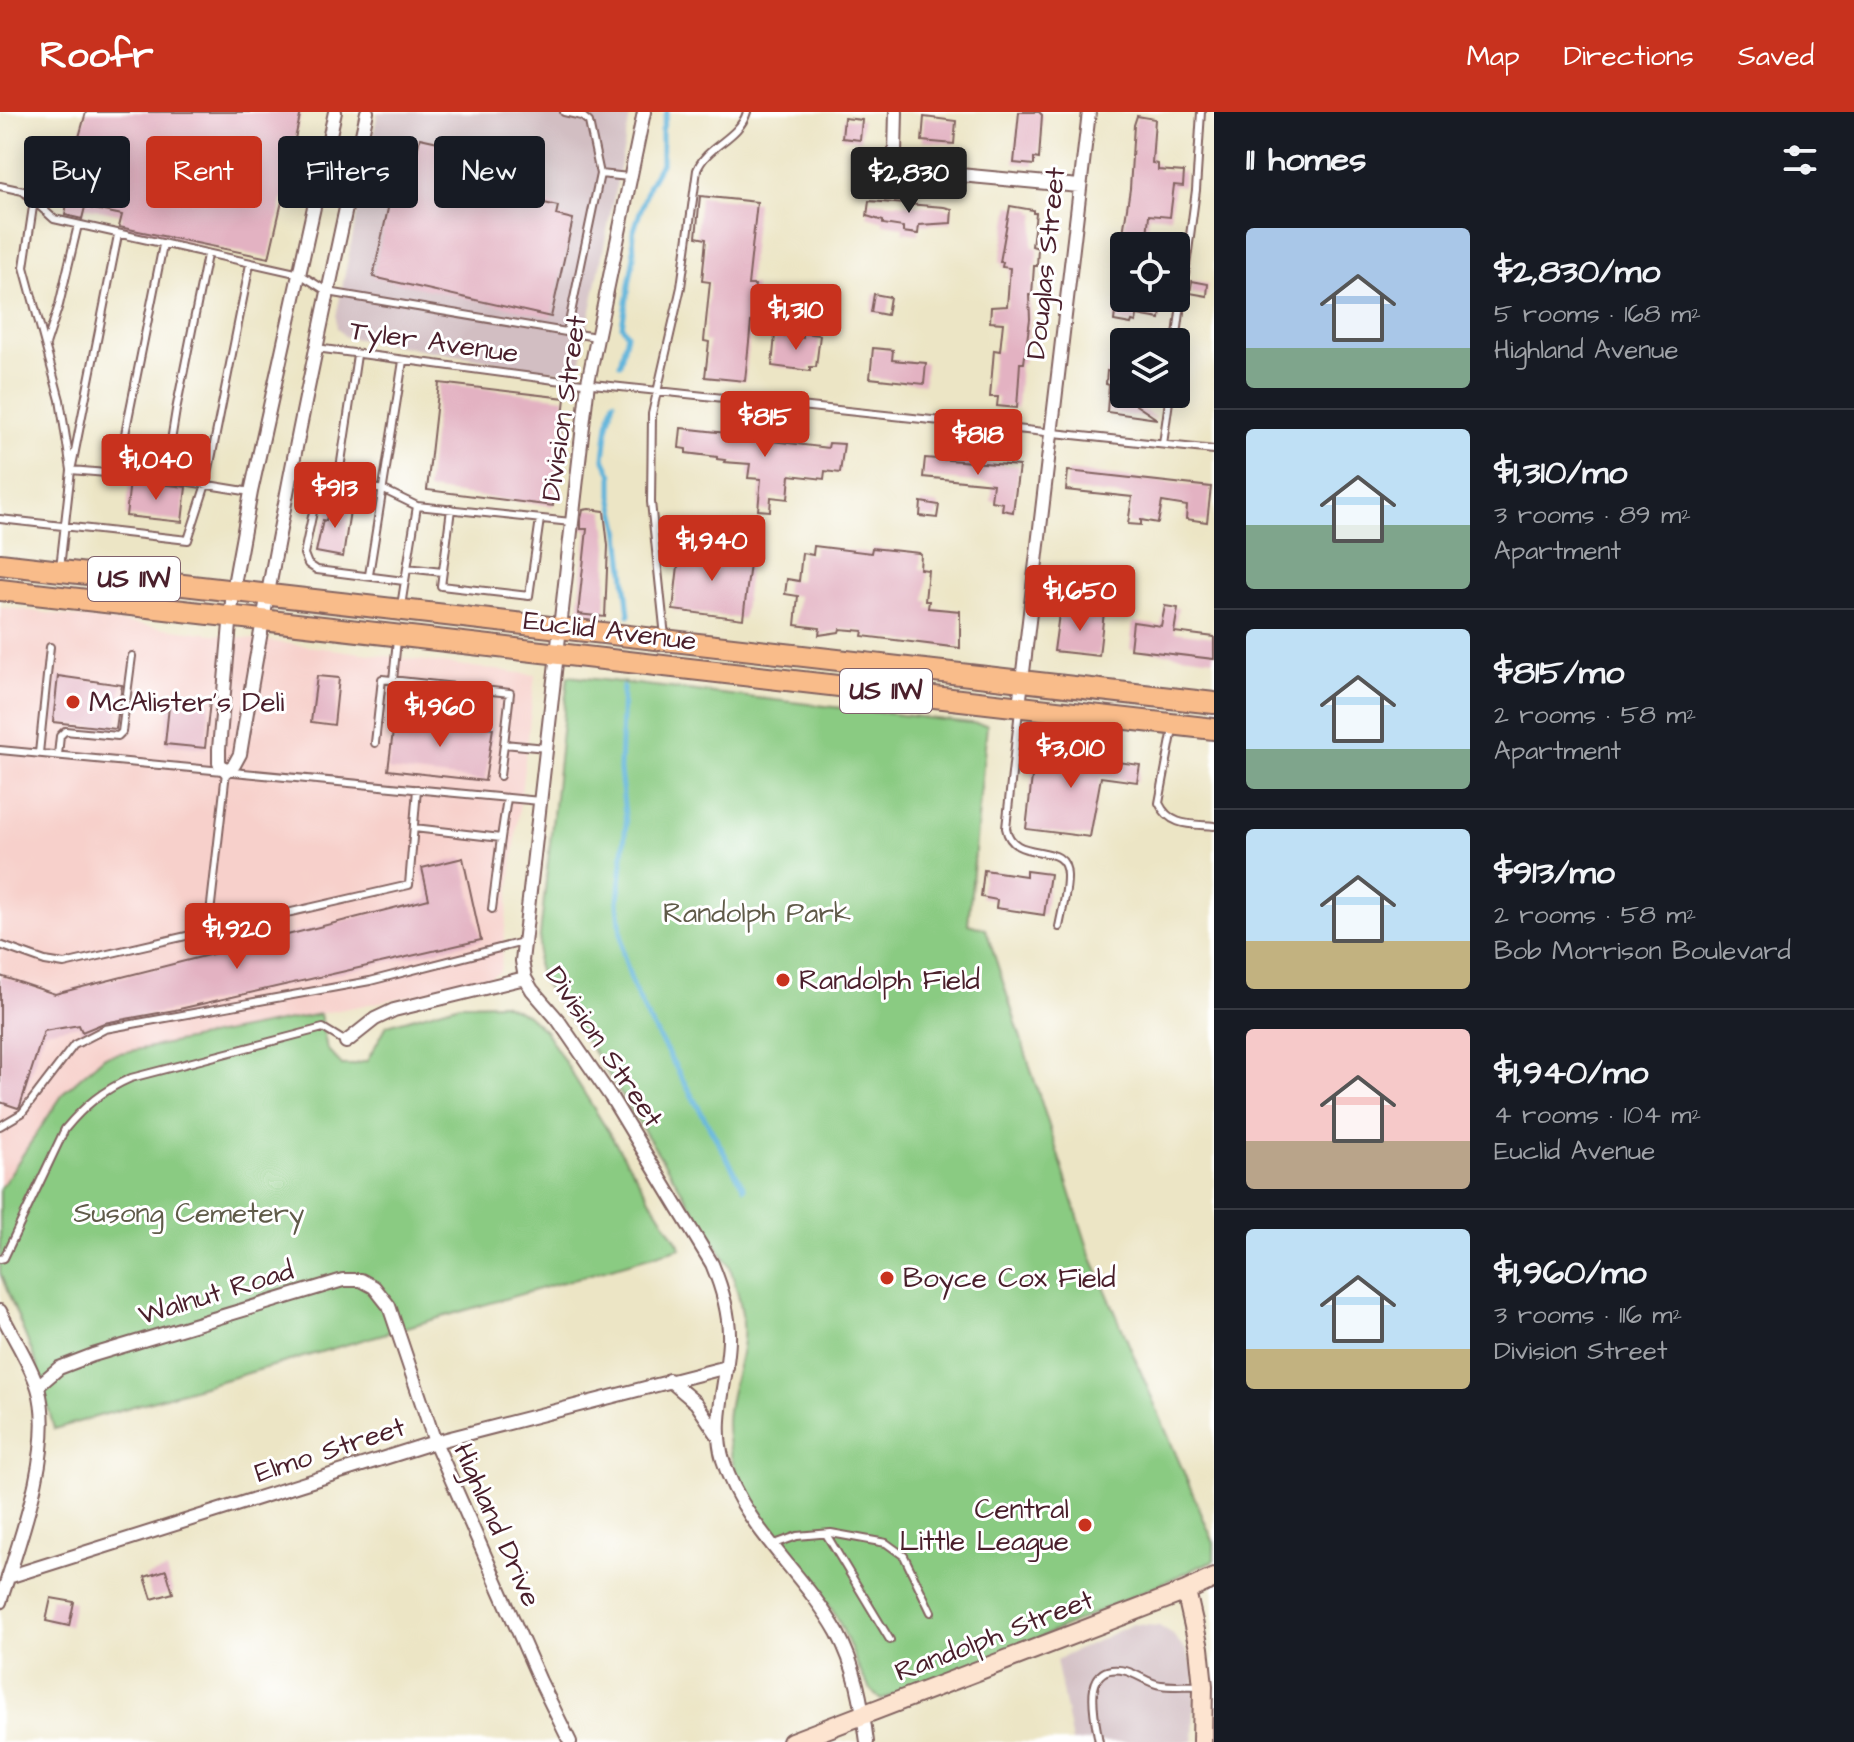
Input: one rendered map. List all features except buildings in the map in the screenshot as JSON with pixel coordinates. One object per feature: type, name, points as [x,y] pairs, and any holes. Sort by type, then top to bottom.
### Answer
[{"type":"main road","name":"Euclid Avenue","points":[[0,564],[1214,703]]},
{"type":"main road","name":"Euclid Avenue","points":[[0,590],[1214,729]]},
{"type":"street","points":[[335,112],[251,492],[233,590],[219,749],[219,763],[226,771],[240,754],[262,619],[367,112]]},
{"type":"street","name":"Division Street","points":[[644,112],[588,382],[522,961],[525,978],[611,1097],[712,1264],[723,1291],[730,1339],[719,1414],[723,1458],[749,1514],[836,1630],[862,1696],[867,1742]]},
{"type":"street","points":[[896,112],[895,153],[908,168],[1079,186]]},
{"type":"street","name":"Douglas Street","points":[[1019,706],[1089,112]]},
{"type":"street","points":[[346,1042],[375,1019],[394,1010],[525,978]]},
{"type":"street","name":"Walnut Road","points":[[38,1386],[59,1368],[93,1355],[343,1280],[361,1280],[374,1287],[383,1295],[394,1322]]},
{"type":"street","points":[[0,1311],[38,1386],[43,1419],[29,1511],[0,1602]]},
{"type":"street","name":"Highland Drive","points":[[394,1322],[435,1442],[570,1742]]},
{"type":"street","name":"Elmo Street","points":[[8,1577],[435,1442],[727,1367]]},
{"type":"street","points":[[669,1380],[696,1403],[719,1437]]},
{"type":"street","name":"Randolph Street","points":[[792,1742],[1214,1578]]},
{"type":"street","points":[[1186,1591],[1208,1686],[1202,1742]]},
{"type":"lane","points":[[564,112],[582,116],[589,122],[600,174],[567,332]]},
{"type":"lane","points":[[666,640],[651,502],[652,414],[681,287],[697,170],[704,158],[737,130],[747,112]]},
{"type":"lane","points":[[1178,328],[1196,190],[1201,112]]},
{"type":"lane","points":[[600,174],[629,177]]},
{"type":"lane","points":[[0,186],[24,192]]},
{"type":"lane","points":[[33,208],[24,267],[60,400],[71,470]]},
{"type":"lane","points":[[42,208],[54,219],[300,274],[328,292],[596,337]]},
{"type":"lane","points":[[46,347],[78,225]]},
{"type":"lane","points":[[60,571],[71,470],[118,235]]},
{"type":"lane","points":[[117,474],[163,245]]},
{"type":"lane","points":[[165,478],[207,255]]},
{"type":"lane","points":[[0,519],[188,540],[206,484],[250,264]]},
{"type":"lane","name":"Tyler Avenue","points":[[316,348],[403,361],[1214,450]]},
{"type":"lane","points":[[338,482],[357,355]]},
{"type":"lane","points":[[369,575],[403,361]]},
{"type":"lane","points":[[1163,444],[1168,408]]},
{"type":"lane","points":[[71,470],[165,478],[251,492]]},
{"type":"lane","points":[[291,474],[384,490],[417,506],[572,522]]},
{"type":"lane","points":[[320,479],[304,554],[308,564],[317,570],[404,581]]},
{"type":"lane","points":[[400,610],[417,506]]},
{"type":"lane","points":[[451,509],[441,586],[529,596],[540,519]]},
{"type":"lane","points":[[407,568],[442,572]]},
{"type":"lane","points":[[393,680],[398,635]]},
{"type":"lane","points":[[39,753],[50,647]]},
{"type":"lane","points":[[58,755],[60,736],[65,731],[118,736],[122,732],[132,656]]},
{"type":"lane","points":[[375,743],[382,679],[510,693],[500,776]]},
{"type":"lane","points":[[1019,706],[1006,828],[1013,844],[1020,849],[1051,854],[1065,866],[1067,876],[1059,927]]},
{"type":"lane","points":[[1174,724],[1159,803],[1164,814],[1179,823],[1214,826]]},
{"type":"lane","points":[[504,744],[546,748]]},
{"type":"lane","points":[[0,750],[540,801]]},
{"type":"lane","points":[[208,931],[226,771]]},
{"type":"lane","points":[[0,945],[45,961],[64,964],[409,885],[417,789]]},
{"type":"lane","points":[[492,909],[507,798]]},
{"type":"lane","points":[[414,828],[501,838]]},
{"type":"lane","points":[[0,1126],[22,1113],[74,1045],[105,1029],[370,981],[523,942]]},
{"type":"lane","points":[[0,1259],[4,1258],[65,1129],[86,1106],[111,1087],[131,1078],[323,1028],[346,1042]]},
{"type":"lane","points":[[772,1545],[797,1536],[826,1534],[886,1543],[897,1549],[909,1564],[931,1612]]},
{"type":"lane","points":[[826,1534],[890,1640]]},
{"type":"lane","points":[[1099,1742],[1092,1697],[1098,1679],[1107,1672],[1122,1670],[1158,1685],[1208,1686]]},
{"type":"shaded area","points":[[378,112],[631,112],[578,375],[345,337],[337,328],[336,317],[358,208],[418,208],[418,136],[373,136]]},
{"type":"shaded area","points":[[0,607],[535,675],[500,971],[482,982],[105,1056],[65,1091],[0,1189]]},
{"type":"shaded area","points":[[1133,1624],[1159,1626],[1172,1634],[1186,1650],[1195,1673],[1193,1742],[1072,1742],[1056,1660]]},
{"type":"green space","name":"Randolph Park","points":[[568,676],[987,725],[968,924],[986,929],[1089,1251],[1214,1543],[1214,1560],[1023,1645],[881,1700],[873,1692],[832,1610],[764,1523],[738,1476],[730,1451],[727,1423],[742,1350],[743,1321],[730,1267],[596,1055],[542,980],[537,964]]},
{"type":"green space","name":"Susong Cemetery","points":[[502,1003],[526,1014],[546,1032],[681,1248],[54,1429],[36,1362],[0,1273],[0,1189],[65,1091],[105,1056],[320,1014],[327,1049],[342,1065],[352,1065],[367,1061],[387,1025],[460,1004]]},
{"type":"waterway","points":[[620,364],[627,334],[622,326],[634,256],[633,233],[649,185],[662,162],[662,131],[667,112]]},
{"type":"waterway","points":[[614,401],[604,458],[612,475],[612,496],[620,533],[629,615]]},
{"type":"waterway","points":[[623,686],[620,770],[626,824],[618,902],[623,954],[648,1018],[744,1188]]},
{"type":"place","name":"McAlister's Deli","points":[[73,702]]},
{"type":"place","name":"Randolph Field","points":[[783,980]]},
{"type":"place","name":"Boyce Cox Field","points":[[887,1278]]},
{"type":"place","name":"Central Little League","points":[[1085,1525]]}]
